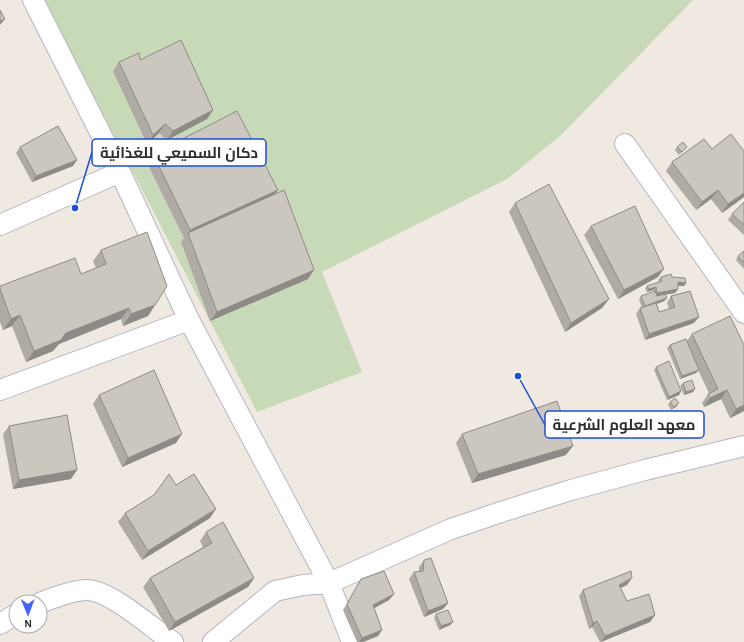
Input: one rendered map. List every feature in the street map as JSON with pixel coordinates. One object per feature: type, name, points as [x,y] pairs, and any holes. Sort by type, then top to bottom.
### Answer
[{"type":"street","points":[[33,0],[120,172],[189,320],[329,583],[352,642]]},
{"type":"street","points":[[625,144],[744,313]]},
{"type":"street","points":[[0,226],[120,172]]},
{"type":"street","points":[[0,390],[189,320]]},
{"type":"street","points":[[213,642],[275,591],[303,585],[329,583],[451,529],[504,511],[638,472],[744,446]]},
{"type":"street","points":[[48,600],[66,594],[88,590],[103,593],[137,615],[173,642]]},
{"type":"green space","points":[[44,0],[693,0],[561,135],[507,179],[322,272],[362,372],[257,412]]},
{"type":"building","points":[[0,10],[5,19],[0,21]]},
{"type":"building","points":[[181,40],[213,110],[173,131],[165,124],[153,135],[119,62],[139,53],[140,60]]},
{"type":"building","points":[[237,111],[278,190],[190,230],[153,154]]},
{"type":"building","points":[[58,126],[77,160],[36,176],[20,147]]},
{"type":"building","points":[[731,134],[744,151],[744,193],[728,204],[718,190],[702,202],[672,162],[704,139],[712,149]]},
{"type":"building","points":[[683,142],[687,147],[682,152],[677,147]]},
{"type":"building","points":[[549,184],[609,299],[571,323],[515,203]]},
{"type":"building","points":[[284,190],[314,270],[217,312],[188,233]]},
{"type":"building","points":[[744,202],[744,225],[732,214]]},
{"type":"building","points":[[635,206],[664,269],[624,290],[591,226]]},
{"type":"building","points":[[147,232],[167,286],[155,305],[131,314],[129,308],[66,333],[61,340],[34,351],[20,315],[11,319],[0,286],[75,258],[81,274],[106,264],[101,250]]},
{"type":"building","points":[[744,251],[744,263],[738,256]]},
{"type":"building","points":[[671,274],[672,277],[685,278],[686,283],[678,282],[678,289],[657,293],[656,287],[649,289],[647,286],[662,281],[661,277]]},
{"type":"building","points":[[655,291],[657,296],[665,294],[667,298],[645,306],[641,296]]},
{"type":"building","points":[[690,291],[699,317],[649,334],[640,308],[656,303],[659,312],[675,307],[671,296]]},
{"type":"building","points":[[730,316],[744,345],[744,405],[736,409],[727,390],[710,398],[708,394],[718,389],[692,334]]},
{"type":"building","points":[[686,339],[699,370],[682,376],[670,345]]},
{"type":"building","points":[[669,361],[681,391],[669,397],[656,367]]},
{"type":"building","points":[[154,370],[182,434],[128,458],[99,395]]},
{"type":"building","points":[[692,380],[695,389],[686,392],[683,383]]},
{"type":"building","points":[[675,398],[679,403],[674,407],[670,402]]},
{"type":"building","points":[[557,401],[573,446],[478,474],[462,434]]},
{"type":"building","points":[[67,415],[77,470],[19,480],[9,426]]},
{"type":"building","points":[[169,474],[176,485],[194,474],[216,509],[148,551],[125,513],[154,495]]},
{"type":"building","points":[[223,522],[254,578],[175,622],[150,578],[212,543],[206,532]]},
{"type":"building","points":[[431,558],[448,603],[428,611],[414,572],[423,571],[424,560]]},
{"type":"building","points":[[384,571],[394,594],[373,605],[382,630],[362,638],[347,604],[361,579]]},
{"type":"building","points":[[631,571],[632,578],[619,585],[627,601],[649,594],[655,615],[605,636],[597,621],[593,623],[583,590]]},
{"type":"building","points":[[448,610],[453,622],[441,626],[436,614]]},
{"type":"place","name":"دكان السميعي للغذائية","points":[[75,208]]},
{"type":"place","name":"معهد العلوم الشرعية","points":[[518,376]]}]
